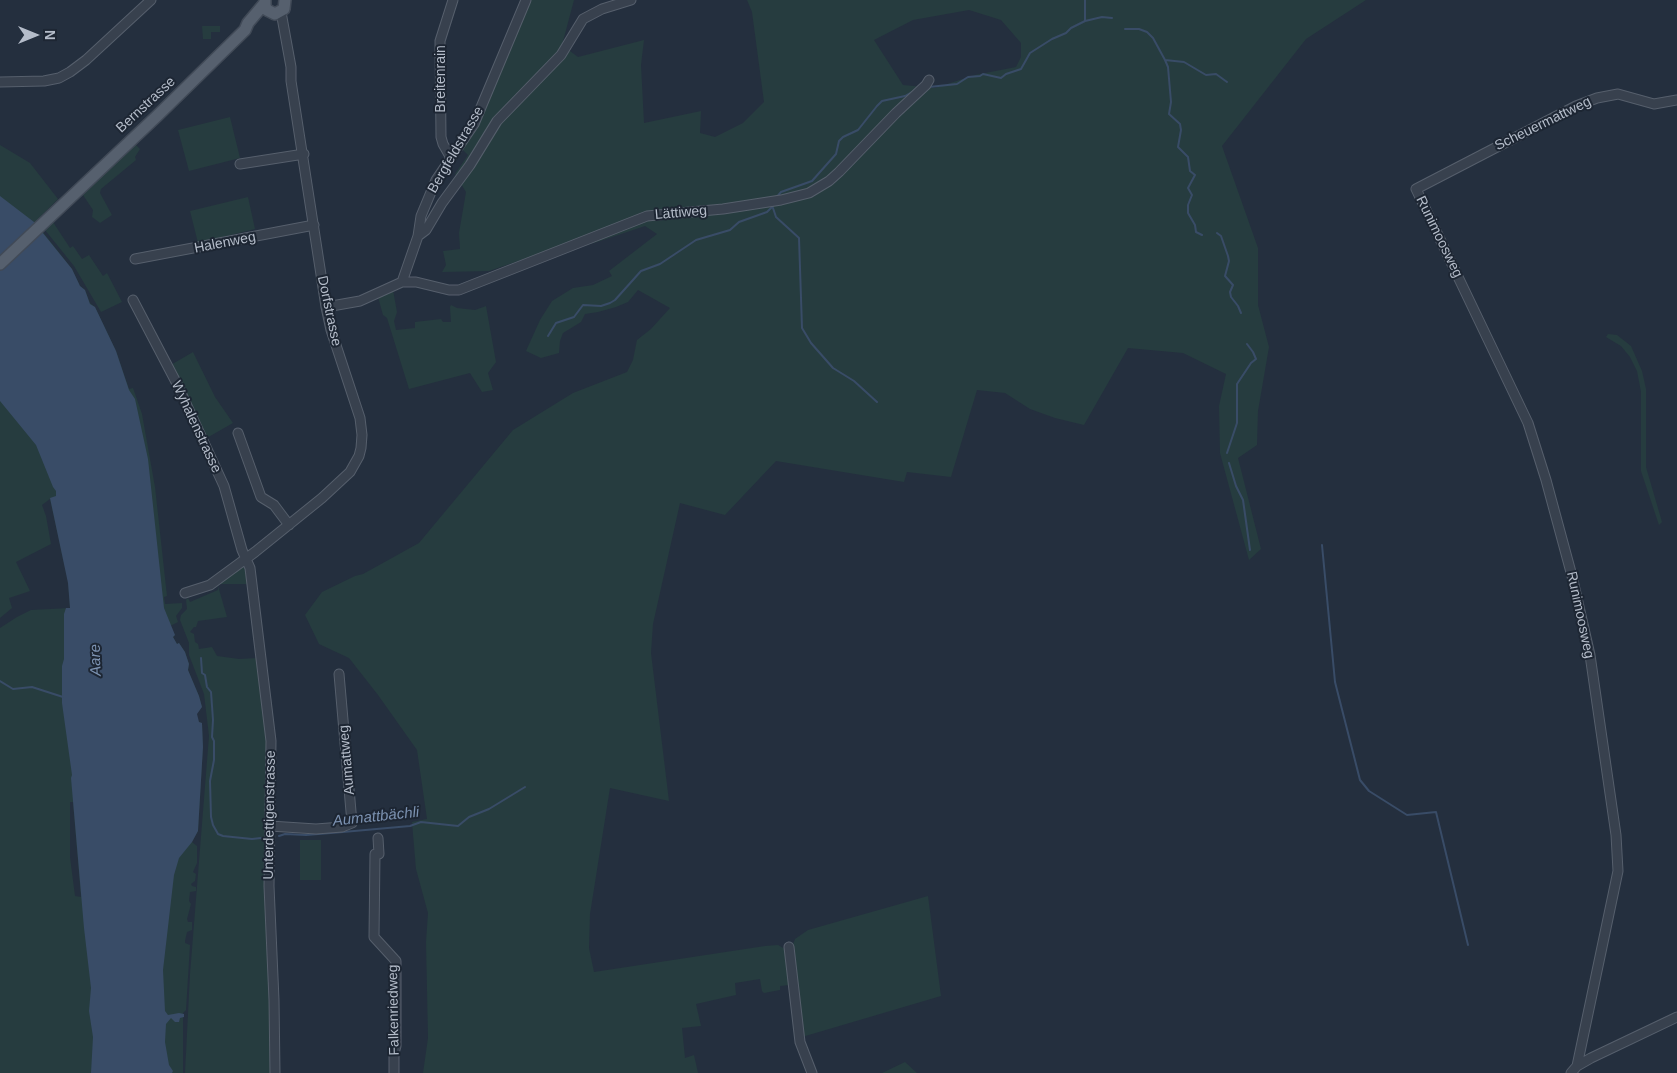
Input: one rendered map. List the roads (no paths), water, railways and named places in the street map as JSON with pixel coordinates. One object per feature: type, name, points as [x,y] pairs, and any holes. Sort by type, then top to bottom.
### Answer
[{"type":"main road","points":[[264,2],[267,10],[277,13],[285,6],[285,0]]},
{"type":"main road","name":"Bernstrasse","points":[[0,264],[245,30],[264,2]]},
{"type":"main road","name":"Bernstrasse","points":[[245,30],[252,28],[267,16],[277,13]]},
{"type":"street","points":[[0,82],[44,81],[59,78],[86,60],[151,0]]},
{"type":"street","name":"Breitenrain","points":[[451,158],[441,137],[440,42],[453,0]]},
{"type":"street","name":"Bergfeldstrasse","points":[[402,282],[418,236],[421,216],[436,180],[474,124],[526,0]]},
{"type":"street","points":[[418,236],[426,230],[497,121],[561,55],[584,19],[602,9],[631,0]]},
{"type":"street","name":"Dorfstrasse","points":[[185,593],[210,585],[289,525],[344,479],[354,466],[361,448],[360,418],[331,330],[326,308],[304,154],[291,81],[291,67],[277,13]]},
{"type":"street","name":"Lättiweg","points":[[402,282],[416,282],[450,290],[459,290],[647,216],[723,209],[809,193],[829,181],[929,80]]},
{"type":"street","name":"Scheuermattweg","points":[[1416,189],[1592,99],[1615,94],[1654,104],[1677,100]]},
{"type":"street","points":[[240,164],[304,154]]},
{"type":"street","name":"Runimoosweg","points":[[1416,189],[1528,423],[1542,464],[1570,568],[1590,655],[1616,835],[1618,871],[1574,1070]]},
{"type":"street","name":"Halenweg","points":[[135,259],[314,225]]},
{"type":"street","points":[[326,308],[360,301],[402,282]]},
{"type":"street","name":"Wyhalenstrasse","points":[[133,300],[176,382],[224,486],[246,558]]},
{"type":"street","points":[[238,433],[260,497],[274,505],[289,525]]},
{"type":"street","name":"Unterdettigenstrasse","points":[[246,558],[250,568],[270,727],[272,764],[269,886],[275,1073]]},
{"type":"street","name":"Aumattweg","points":[[270,826],[316,829],[345,826],[352,823],[339,674]]},
{"type":"street","name":"Falkenriedweg","points":[[378,838],[378,854],[375,854],[374,937],[396,961],[396,1046],[394,1073]]},
{"type":"street","points":[[789,947],[800,1042],[812,1073]]},
{"type":"street","points":[[1574,1070],[1677,1017]]},
{"type":"water","name":"Aare","points":[[0,196],[34,222],[72,269],[80,286],[85,290],[90,304],[95,307],[116,351],[129,390],[135,399],[148,459],[164,608],[175,635],[173,637],[185,652],[189,664],[188,670],[202,707],[197,714],[199,722],[202,723],[203,747],[198,831],[179,858],[174,875],[163,970],[165,1011],[168,1015],[184,1014],[184,1017],[180,1018],[179,1022],[175,1022],[171,1018],[166,1024],[165,1042],[172,1073],[91,1073],[93,1037],[89,1011],[91,988],[84,928],[72,775],[62,703],[64,614],[66,608],[70,608],[68,583],[50,498],[56,496],[56,491],[36,445],[0,401]]},
{"type":"waterway","points":[[1085,0],[1085,21]]},
{"type":"waterway","points":[[929,87],[957,84],[968,77],[983,74],[1001,78],[1006,74],[1021,69],[1030,53],[1052,39],[1066,33],[1071,28],[1085,21],[1102,17],[1112,18]]},
{"type":"waterway","points":[[1125,29],[1139,29],[1147,32],[1153,38],[1168,67],[1171,102],[1169,114],[1180,124],[1181,130],[1178,147],[1188,157],[1190,171],[1195,175],[1188,188],[1192,195],[1188,205],[1188,213],[1195,225],[1196,232],[1202,235]]},
{"type":"waterway","points":[[1165,60],[1184,62],[1206,75],[1216,74],[1227,82]]},
{"type":"waterway","points":[[776,198],[781,192],[812,181],[836,154],[839,141],[858,130],[882,101],[905,96],[912,92]]},
{"type":"waterway","points":[[548,336],[556,323],[574,317],[583,305],[601,306],[615,300],[641,271],[660,264],[696,240],[730,230],[739,222],[767,212],[774,205]]},
{"type":"waterway","points":[[773,208],[776,217],[799,238],[802,328],[811,343],[833,368],[854,381],[877,402]]},
{"type":"waterway","points":[[1217,233],[1221,236],[1228,256],[1229,261],[1225,276],[1233,285],[1230,292],[1231,297],[1241,313]]},
{"type":"waterway","points":[[1227,453],[1237,423],[1237,384],[1251,363],[1256,359],[1247,344]]},
{"type":"waterway","points":[[1229,463],[1236,486],[1243,500],[1250,550]]},
{"type":"waterway","points":[[1322,545],[1335,682],[1360,780],[1369,791],[1407,815],[1436,812],[1468,945]]},
{"type":"waterway","name":"Aumattbächli","points":[[201,658],[202,673],[205,675],[207,687],[211,692],[214,760],[210,781],[213,825],[218,834],[223,836],[261,838]]},
{"type":"waterway","points":[[0,681],[13,689],[32,687],[63,697]]},
{"type":"waterway","name":"Aumattbächli","points":[[279,836],[285,834],[306,835],[410,826],[421,822],[458,826],[469,817],[489,809],[525,787]]}]
